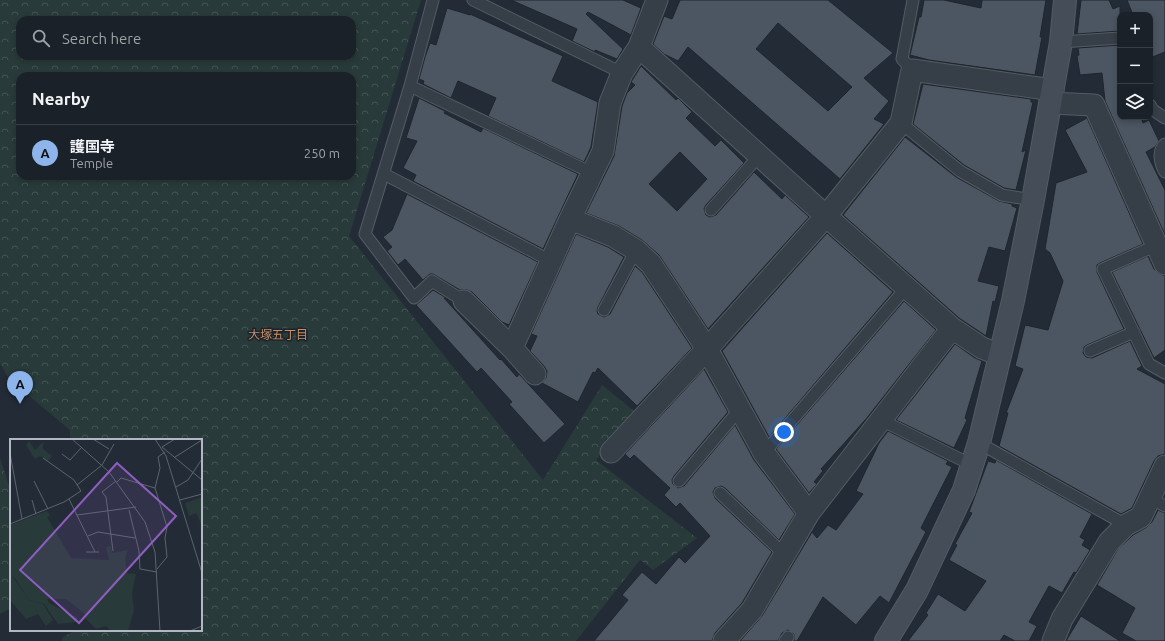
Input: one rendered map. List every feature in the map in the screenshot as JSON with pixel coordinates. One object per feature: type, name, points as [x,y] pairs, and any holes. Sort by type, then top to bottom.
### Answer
[{"type":"street","points":[[512,348],[570,219],[603,151],[610,103],[622,73],[639,47],[657,0]]},
{"type":"street","points":[[886,641],[917,590],[964,490],[979,443],[1013,301],[1033,200],[1061,42],[1065,0]]},
{"type":"street","points":[[639,47],[952,328],[982,348],[1000,355]]},
{"type":"street","points":[[612,452],[826,216],[901,123],[912,70],[1094,105],[1165,264]]},
{"type":"street","points":[[570,219],[613,236],[636,250],[651,264],[707,349],[764,453],[809,513]]},
{"type":"street","points":[[464,301],[512,348],[535,374]]},
{"type":"street","points":[[724,641],[752,610],[809,513],[952,328]]},
{"type":"street","points":[[1053,641],[1062,619],[1109,542],[1126,525],[1141,517],[1158,502],[1165,466]]},
{"type":"lane","points":[[433,0],[410,86],[365,234],[414,298],[432,281],[464,301]]},
{"type":"lane","points":[[473,0],[622,73]]},
{"type":"lane","points":[[912,70],[902,59],[913,0]]},
{"type":"lane","points":[[1061,42],[1117,38]]},
{"type":"lane","points":[[410,86],[592,173]]},
{"type":"lane","points":[[1153,110],[1165,118]]},
{"type":"lane","points":[[901,123],[960,171],[1002,196],[1033,200]]},
{"type":"lane","points":[[1165,144],[1162,146],[1160,158],[1165,172]]},
{"type":"lane","points":[[711,210],[759,156]]},
{"type":"lane","points":[[384,174],[551,261]]},
{"type":"lane","points":[[1156,245],[1103,269],[1149,364],[1165,373]]},
{"type":"lane","points":[[604,310],[636,250]]},
{"type":"lane","points":[[764,453],[906,288]]},
{"type":"lane","points":[[1090,351],[1134,332]]},
{"type":"lane","points":[[679,481],[740,409]]},
{"type":"lane","points":[[881,420],[972,465]]},
{"type":"lane","points":[[979,443],[1126,525]]},
{"type":"lane","points":[[720,493],[785,555]]},
{"type":"green space","points":[[0,0],[421,0],[349,236],[543,480],[602,385],[634,411],[596,460],[697,538],[653,570],[640,560],[576,641],[62,641],[62,638],[73,631],[202,631],[202,439],[70,439],[70,430],[9,379],[0,363]]},
{"type":"green space","points":[[0,458],[10,489],[10,609],[0,614]]},
{"type":"building","points":[[511,0],[623,0],[641,8],[631,35],[588,12],[586,14],[623,49],[617,59],[595,50],[595,52],[572,41],[577,29]]},
{"type":"building","points":[[680,0],[828,0],[893,53],[864,78],[889,101],[874,119],[884,124],[840,179],[688,47],[678,61],[664,54],[653,44],[664,16],[672,19]],"holes":[[[778,23],[852,87],[828,111],[756,49]]]},
{"type":"building","points":[[924,0],[944,0],[981,8],[982,0],[1046,0],[1040,37],[1042,37],[1035,75],[929,60],[910,55],[919,17],[921,17]]},
{"type":"building","points":[[1081,0],[1109,0],[1113,9],[1120,6],[1120,12],[1117,12],[1117,31],[1077,34]]},
{"type":"building","points":[[1127,0],[1165,0],[1165,52],[1153,57],[1153,12],[1132,12]]},
{"type":"building","points":[[447,8],[470,14],[563,56],[552,81],[598,102],[591,147],[584,162],[488,116],[496,98],[458,81],[451,98],[423,84],[424,81],[419,79],[425,57],[430,43],[436,45]]},
{"type":"building","points":[[1117,45],[1117,120],[1142,120],[1143,123],[1149,120],[1159,141],[1155,147],[1146,152],[1165,190],[1165,235],[1105,101],[1102,73],[1080,75],[1077,56],[1079,55],[1078,48]]},
{"type":"building","points":[[641,66],[676,100],[678,98],[692,112],[686,118],[715,146],[721,140],[744,163],[706,205],[704,209],[706,215],[710,217],[716,215],[754,172],[782,199],[785,195],[809,217],[708,329],[659,255],[642,240],[619,226],[586,213],[614,156],[622,106],[627,93],[635,85],[631,82]],"holes":[[[680,152],[707,179],[677,211],[649,184]]]},
{"type":"building","points":[[923,84],[1031,99],[1031,102],[1033,102],[1022,152],[1026,150],[1016,190],[1004,188],[964,165],[913,124]]},
{"type":"building","points":[[419,98],[481,132],[483,128],[578,174],[543,249],[413,181],[416,175],[403,168],[417,141],[406,138]]},
{"type":"building","points":[[1087,118],[1143,244],[1097,265],[1097,272],[1124,329],[1087,345],[1084,347],[1083,353],[1086,357],[1092,358],[1130,341],[1142,366],[1137,369],[1165,384],[1165,454],[1158,456],[1154,461],[1132,508],[1121,514],[999,446],[1008,413],[1006,413],[1023,369],[1015,366],[1025,325],[1048,330],[1063,281],[1050,253],[1045,249],[1056,183],[1087,172],[1065,130]]},
{"type":"building","points":[[905,137],[956,177],[999,201],[1012,204],[1012,206],[1017,208],[1005,251],[989,247],[978,281],[999,286],[995,302],[993,301],[986,336],[959,318],[843,215]]},
{"type":"building","points":[[407,194],[538,262],[509,325],[502,322],[472,292],[460,290],[433,274],[430,274],[423,280],[405,259],[398,265],[387,251],[392,247],[383,237],[392,230]]},
{"type":"building","points":[[827,233],[893,292],[769,437],[722,351]]},
{"type":"building","points":[[576,234],[608,247],[624,257],[598,307],[598,314],[604,317],[610,314],[635,266],[642,272],[692,348],[637,406],[598,368],[595,373],[593,372],[578,402],[542,383],[546,378],[547,371],[530,351],[537,336],[531,334]]},
{"type":"building","points":[[1148,256],[1154,269],[1158,273],[1165,276],[1165,350],[1154,358],[1112,272]]},
{"type":"building","points":[[433,290],[448,299],[444,298],[500,360],[501,359],[517,377],[519,374],[565,424],[544,443],[509,404],[512,402],[481,368],[477,372],[416,305]]},
{"type":"building","points":[[904,301],[936,330],[866,419],[821,469],[823,471],[814,482],[817,484],[809,493],[776,449]]},
{"type":"building","points":[[955,344],[982,361],[965,418],[967,420],[954,448],[896,420]]},
{"type":"building","points":[[704,369],[728,412],[674,476],[672,480],[673,484],[678,488],[684,486],[735,425],[754,460],[795,514],[779,540],[725,488],[721,486],[715,488],[713,492],[715,498],[772,552],[742,603],[715,633],[712,641],[594,641],[628,600],[622,595],[642,572],[656,584],[679,557],[685,563],[710,536],[680,503],[676,507],[664,495],[670,488],[634,455],[630,459],[625,454]]},
{"type":"building","points":[[888,431],[948,461],[946,464],[952,467],[921,528],[926,532],[889,603],[880,596],[856,625],[823,597],[797,641],[794,641],[794,634],[788,630],[782,633],[778,641],[740,641],[762,616],[812,532],[817,538],[828,525],[836,530],[863,494],[856,491],[879,443]]},
{"type":"building","points":[[996,460],[1092,514],[1080,537],[1085,540],[1082,545],[1090,550],[1076,573],[1074,572],[1062,593],[1049,586],[1029,622],[1037,626],[1029,641],[1015,641],[1004,635],[1000,641],[908,641],[928,615],[926,613],[938,594],[965,611],[986,581],[949,560],[957,545],[955,544],[972,513],[969,512],[988,461],[995,463]]},
{"type":"building","points":[[1158,510],[1165,513],[1165,641],[1136,641],[1122,633],[1135,608],[1097,585],[1118,549],[1133,535],[1147,527],[1152,522]]},
{"type":"building","points":[[1081,616],[1120,641],[1066,641]]},
{"type":"place","name":"護国寺","points":[[20,404]]},
{"type":"district","name":"大塚五丁目","points":[[278,335]]}]
